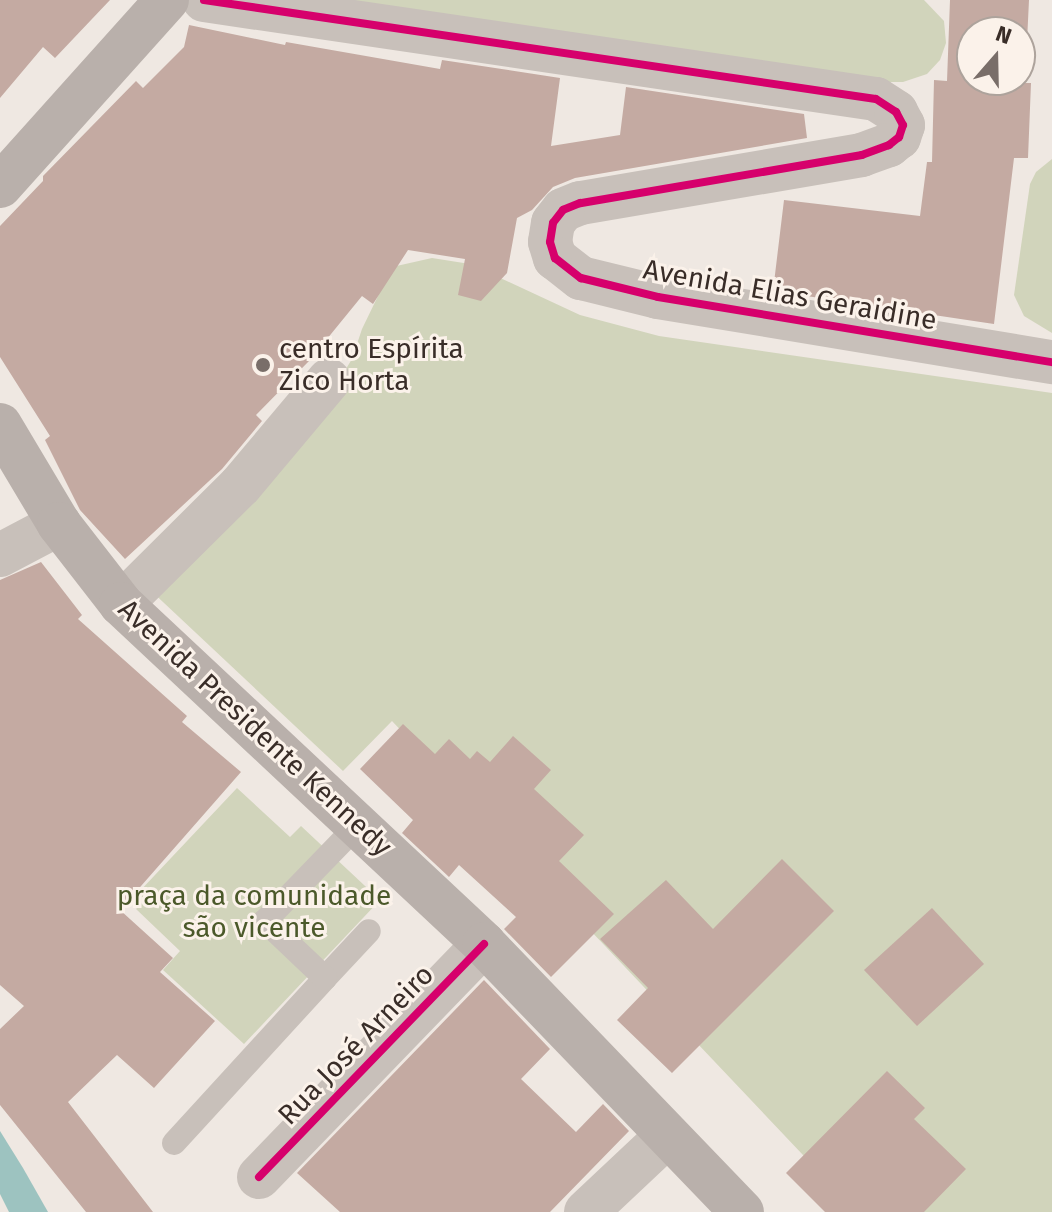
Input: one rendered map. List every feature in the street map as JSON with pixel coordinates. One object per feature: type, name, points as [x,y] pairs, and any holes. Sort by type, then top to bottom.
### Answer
[{"type":"main road","points":[[0,186],[167,0]]},
{"type":"main road","name":"Avenida Presidente Kennedy","points":[[0,425],[59,524],[121,604],[484,944],[742,1212]]},
{"type":"street","name":"Avenida Elias Geraidine","points":[[204,0],[855,94],[884,102],[896,112],[903,125],[894,142],[862,155],[580,203],[558,215],[550,232],[551,250],[571,274],[658,297],[1052,362]]},
{"type":"street","points":[[121,604],[240,486],[329,380]]},
{"type":"street","points":[[0,555],[59,524]]},
{"type":"street","name":"Rua José Arneiro","points":[[259,1177],[484,944]]},
{"type":"street","points":[[586,1212],[668,1135]]},
{"type":"lane","points":[[325,978],[265,921],[357,826]]},
{"type":"lane","points":[[174,1143],[369,931]]},
{"type":"green space","points":[[294,0],[924,0],[944,21],[946,43],[940,60],[927,74],[903,82],[883,82]]},
{"type":"green space","points":[[1052,159],[1052,333],[1024,316],[1014,295],[1030,184],[1036,172]]},
{"type":"green space","points":[[432,258],[470,264],[580,315],[659,336],[1052,393],[1052,1212],[857,1212],[392,721],[343,771],[147,587],[333,390],[352,359],[362,329],[392,267]]},
{"type":"green space","name":"praça da comunidade são vicente","points":[[237,788],[290,837],[301,826],[380,900],[244,1044],[163,970],[180,951],[136,909],[145,900],[138,893]]},
{"type":"water","points":[[0,1131],[48,1212],[9,1212],[0,1194]]},
{"type":"building","points":[[0,0],[110,0],[55,58],[43,47],[0,98]]},
{"type":"building","points":[[950,0],[1029,0],[1028,16],[956,16],[956,96],[1030,96],[1028,158],[1014,158],[994,324],[773,291],[784,200],[920,216],[927,162],[932,162],[934,80],[947,81]]},
{"type":"building","points":[[189,25],[285,45],[286,42],[440,69],[442,60],[560,78],[551,146],[620,135],[626,87],[804,114],[807,138],[575,178],[553,187],[532,210],[517,218],[507,273],[481,301],[458,295],[465,259],[408,250],[373,304],[362,296],[309,361],[256,415],[262,421],[222,469],[125,559],[80,510],[45,440],[50,436],[0,357],[0,226],[43,181],[43,176],[136,81],[143,88],[184,47]]},
{"type":"building","points":[[41,562],[82,615],[78,619],[187,716],[182,722],[241,772],[120,910],[173,958],[160,972],[215,1021],[154,1088],[117,1055],[68,1102],[153,1212],[86,1212],[0,1105],[0,1029],[24,1006],[0,985],[0,580]]},
{"type":"building","points":[[403,724],[435,754],[449,739],[470,759],[477,751],[490,762],[513,736],[551,770],[534,789],[584,835],[559,861],[614,914],[551,977],[504,929],[516,917],[459,865],[449,877],[402,833],[413,820],[360,769]]},
{"type":"building","points":[[782,859],[834,911],[672,1073],[617,1020],[648,988],[600,939],[666,880],[713,929]]},
{"type":"building","points":[[932,908],[984,964],[917,1026],[864,970]]},
{"type":"building","points":[[484,980],[550,1049],[521,1079],[576,1132],[603,1104],[629,1131],[550,1212],[340,1212],[297,1173]]},
{"type":"building","points":[[887,1071],[925,1108],[914,1119],[966,1169],[924,1212],[825,1212],[786,1173]]},
{"type":"cycle path","points":[[204,0],[876,99],[896,112],[903,125],[899,137],[889,145],[862,155],[580,203],[563,210],[553,223],[550,242],[555,258],[581,278],[658,297],[1052,362]]},
{"type":"cycle path","points":[[259,1177],[484,944]]},
{"type":"place","name":"centro Espírita Zico Horta","points":[[263,365]]}]
